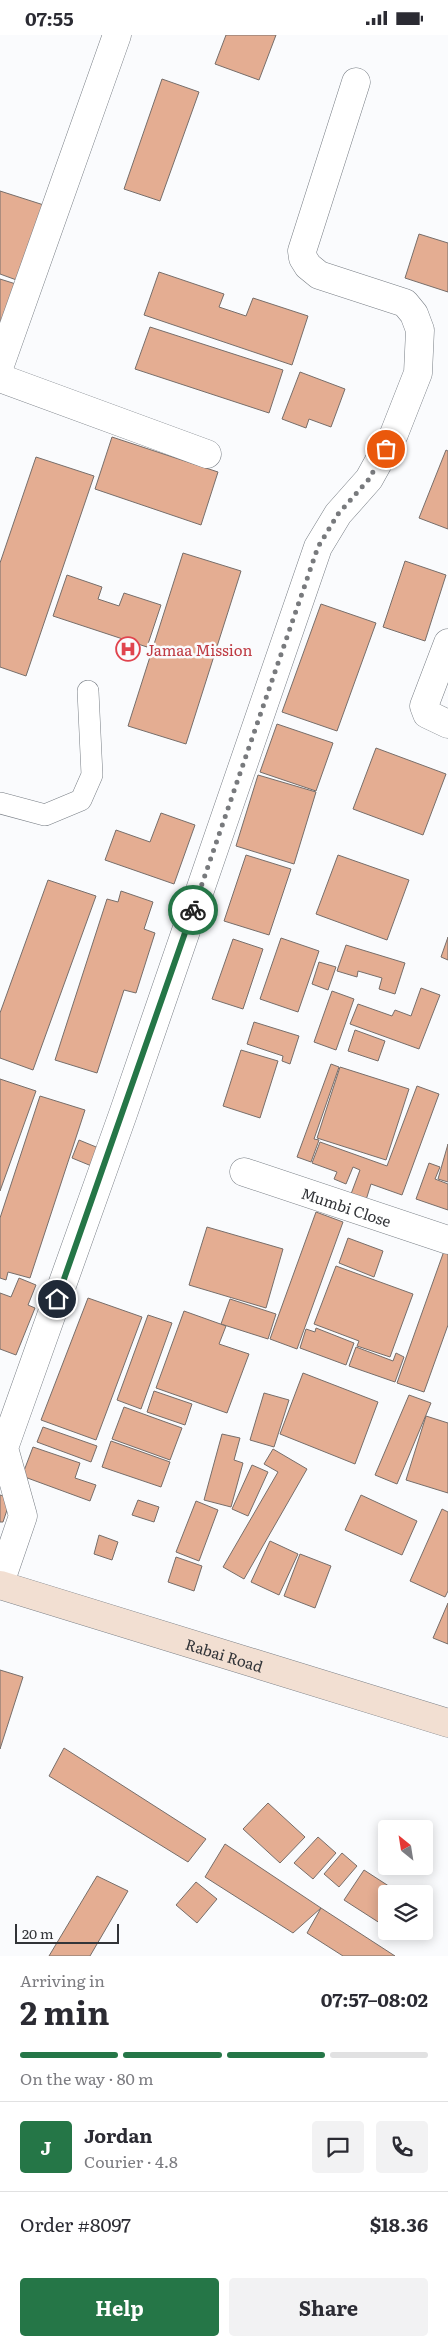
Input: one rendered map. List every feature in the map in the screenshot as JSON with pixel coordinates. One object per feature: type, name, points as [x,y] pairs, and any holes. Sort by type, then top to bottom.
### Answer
[{"type":"main road","name":"Rabai Road","points":[[1,1589],[448,1723]]},
{"type":"street","points":[[0,365],[117,35]]},
{"type":"street","points":[[1,1589],[23,1516],[4,1448],[124,1113],[318,547],[338,514],[369,479],[394,434],[418,373],[420,330],[414,314],[405,303],[319,275],[308,266],[303,258],[302,251],[356,83]]},
{"type":"street","points":[[0,378],[207,454]]},
{"type":"street","points":[[448,643],[424,707],[427,714],[448,724]]},
{"type":"street","name":"Mumbi Close","points":[[244,1172],[448,1239]]},
{"type":"lane","points":[[0,803],[46,815],[81,800],[92,775],[88,691]]},
{"type":"building","points":[[226,35],[276,35],[259,80],[215,64]]},
{"type":"building","points":[[162,79],[199,92],[160,201],[124,189]]},
{"type":"building","points":[[0,191],[50,207],[22,282],[0,274]]},
{"type":"building","points":[[419,234],[448,243],[448,292],[405,278]]},
{"type":"building","points":[[159,272],[224,294],[219,307],[246,316],[253,298],[308,316],[292,365],[144,315]]},
{"type":"building","points":[[0,279],[19,285],[0,350]]},
{"type":"building","points":[[150,327],[283,370],[269,413],[135,369]]},
{"type":"building","points":[[300,372],[345,389],[331,427],[309,419],[306,428],[282,419]]},
{"type":"building","points":[[112,437],[218,472],[201,525],[95,489]]},
{"type":"building","points":[[446,450],[448,451],[448,529],[419,518]]},
{"type":"building","points":[[36,457],[94,476],[26,676],[0,667],[0,563]]},
{"type":"building","points":[[183,553],[241,571],[186,744],[128,726]]},
{"type":"building","points":[[405,561],[446,575],[425,641],[383,627]]},
{"type":"building","points":[[67,575],[102,587],[98,599],[119,606],[124,593],[161,605],[147,647],[53,616]]},
{"type":"building","points":[[321,604],[376,623],[337,731],[282,712]]},
{"type":"building","points":[[277,724],[333,743],[316,791],[260,772]]},
{"type":"building","points":[[376,748],[446,774],[423,835],[353,809]]},
{"type":"building","points":[[258,775],[316,792],[294,864],[236,846]]},
{"type":"building","points":[[161,813],[195,825],[174,884],[105,860],[116,830],[150,842]]},
{"type":"building","points":[[246,855],[291,869],[269,935],[224,921]]},
{"type":"building","points":[[338,855],[409,880],[387,940],[316,914]]},
{"type":"building","points":[[48,880],[96,896],[33,1070],[0,1058],[0,1013]]},
{"type":"building","points":[[121,891],[153,902],[144,929],[155,933],[136,993],[124,990],[97,1073],[55,1060],[107,899],[118,902]]},
{"type":"building","points":[[448,937],[448,960],[441,957]]},
{"type":"building","points":[[281,938],[319,951],[298,1012],[260,999]]},
{"type":"building","points":[[233,939],[263,949],[243,1009],[212,999]]},
{"type":"building","points":[[346,945],[405,963],[395,994],[379,989],[382,978],[358,971],[357,977],[337,971]]},
{"type":"building","points":[[319,962],[336,967],[328,990],[312,984]]},
{"type":"building","points":[[421,988],[440,995],[419,1049],[350,1024],[358,1004],[392,1016],[395,1010],[411,1016]]},
{"type":"building","points":[[332,991],[354,999],[336,1050],[314,1042]]},
{"type":"building","points":[[254,1022],[299,1036],[290,1064],[282,1061],[283,1056],[247,1044]]},
{"type":"building","points":[[355,1030],[385,1041],[378,1061],[348,1051]]},
{"type":"building","points":[[241,1050],[278,1061],[260,1118],[223,1106]]},
{"type":"building","points":[[331,1064],[339,1067],[314,1139],[319,1140],[311,1162],[297,1157]]},
{"type":"building","points":[[340,1067],[409,1089],[386,1160],[317,1138]]},
{"type":"building","points":[[0,1079],[36,1091],[0,1191]]},
{"type":"building","points":[[417,1086],[439,1094],[402,1195],[371,1184],[366,1200],[351,1194],[360,1170],[353,1167],[346,1184],[334,1179],[337,1172],[312,1163],[320,1142],[387,1166]]},
{"type":"building","points":[[40,1096],[85,1110],[30,1278],[8,1272],[6,1280],[0,1278],[0,1218]]},
{"type":"building","points":[[79,1140],[101,1149],[94,1167],[72,1158]]},
{"type":"building","points":[[448,1144],[448,1182],[438,1179]]},
{"type":"building","points":[[429,1163],[440,1167],[435,1179],[448,1184],[448,1210],[416,1199]]},
{"type":"building","points":[[316,1212],[343,1222],[297,1349],[270,1339]]},
{"type":"building","points":[[207,1227],[283,1249],[266,1308],[189,1285]]},
{"type":"building","points":[[348,1238],[383,1251],[374,1277],[339,1263]]},
{"type":"building","points":[[444,1251],[448,1252],[448,1325],[424,1392],[397,1383]]},
{"type":"building","points":[[336,1266],[413,1294],[390,1357],[357,1346],[359,1341],[314,1324]]},
{"type":"building","points":[[19,1278],[36,1285],[28,1305],[35,1308],[16,1355],[0,1349],[0,1293],[11,1297]]},
{"type":"building","points":[[88,1298],[142,1317],[96,1440],[41,1420]]},
{"type":"building","points":[[230,1299],[276,1314],[268,1339],[221,1324]]},
{"type":"building","points":[[184,1311],[226,1326],[219,1344],[249,1354],[227,1413],[156,1388]]},
{"type":"building","points":[[148,1315],[172,1323],[141,1409],[117,1400]]},
{"type":"building","points":[[316,1328],[354,1343],[346,1365],[300,1348],[306,1329],[315,1332]]},
{"type":"building","points":[[356,1347],[393,1361],[396,1353],[404,1357],[395,1382],[349,1366]]},
{"type":"building","points":[[303,1373],[378,1402],[355,1464],[280,1434]]},
{"type":"building","points":[[154,1391],[192,1404],[185,1425],[147,1412]]},
{"type":"building","points":[[264,1393],[289,1400],[274,1447],[250,1440]]},
{"type":"building","points":[[409,1395],[431,1403],[397,1484],[375,1475]]},
{"type":"building","points":[[124,1407],[182,1428],[170,1460],[112,1439]]},
{"type":"building","points":[[426,1416],[448,1423],[448,1493],[406,1480]]},
{"type":"building","points":[[43,1427],[97,1446],[91,1462],[37,1442]]},
{"type":"building","points":[[222,1434],[240,1438],[234,1460],[243,1463],[231,1507],[204,1500]]},
{"type":"building","points":[[111,1441],[170,1462],[161,1487],[102,1467]]},
{"type":"building","points":[[33,1447],[80,1463],[75,1478],[96,1485],[90,1501],[22,1476]]},
{"type":"building","points":[[273,1449],[307,1469],[244,1579],[223,1567],[278,1472],[264,1464]]},
{"type":"building","points":[[252,1465],[268,1472],[248,1516],[232,1509]]},
{"type":"building","points":[[0,1495],[11,1498],[3,1522],[0,1522]]},
{"type":"building","points":[[361,1495],[417,1521],[402,1555],[345,1530]]},
{"type":"building","points":[[138,1500],[159,1507],[154,1522],[132,1515]]},
{"type":"building","points":[[196,1501],[218,1510],[199,1561],[176,1552]]},
{"type":"building","points":[[442,1509],[448,1512],[448,1591],[445,1597],[410,1581]]},
{"type":"building","points":[[99,1535],[118,1542],[112,1560],[94,1554]]},
{"type":"building","points":[[270,1541],[298,1554],[279,1595],[251,1582]]},
{"type":"building","points":[[300,1554],[331,1566],[315,1608],[284,1596]]},
{"type":"building","points":[[176,1557],[202,1566],[194,1591],[168,1582]]},
{"type":"building","points":[[448,1603],[448,1644],[433,1638]]},
{"type":"building","points":[[0,1670],[23,1677],[0,1749]]},
{"type":"building","points":[[64,1748],[206,1839],[188,1862],[49,1776]]},
{"type":"building","points":[[268,1803],[305,1837],[280,1863],[243,1829]]},
{"type":"building","points":[[318,1837],[336,1853],[313,1879],[294,1863]]},
{"type":"building","points":[[225,1844],[321,1908],[293,1933],[205,1877]]},
{"type":"building","points":[[342,1853],[357,1866],[339,1887],[324,1874]]},
{"type":"building","points":[[364,1870],[387,1885],[378,1885],[378,1922],[344,1900]]},
{"type":"building","points":[[97,1876],[128,1891],[90,1956],[49,1956]]},
{"type":"building","points":[[196,1882],[217,1899],[197,1923],[176,1905]]},
{"type":"building","points":[[321,1908],[395,1956],[343,1956],[307,1933]]},
{"type":"way so far","points":[[193,910],[318,547],[338,514],[369,479],[386,449]]},
{"type":"place","name":"Jamaa Mission","points":[[128,649]]},
{"type":"route","points":[[57,1299],[124,1113],[193,910]]}]
